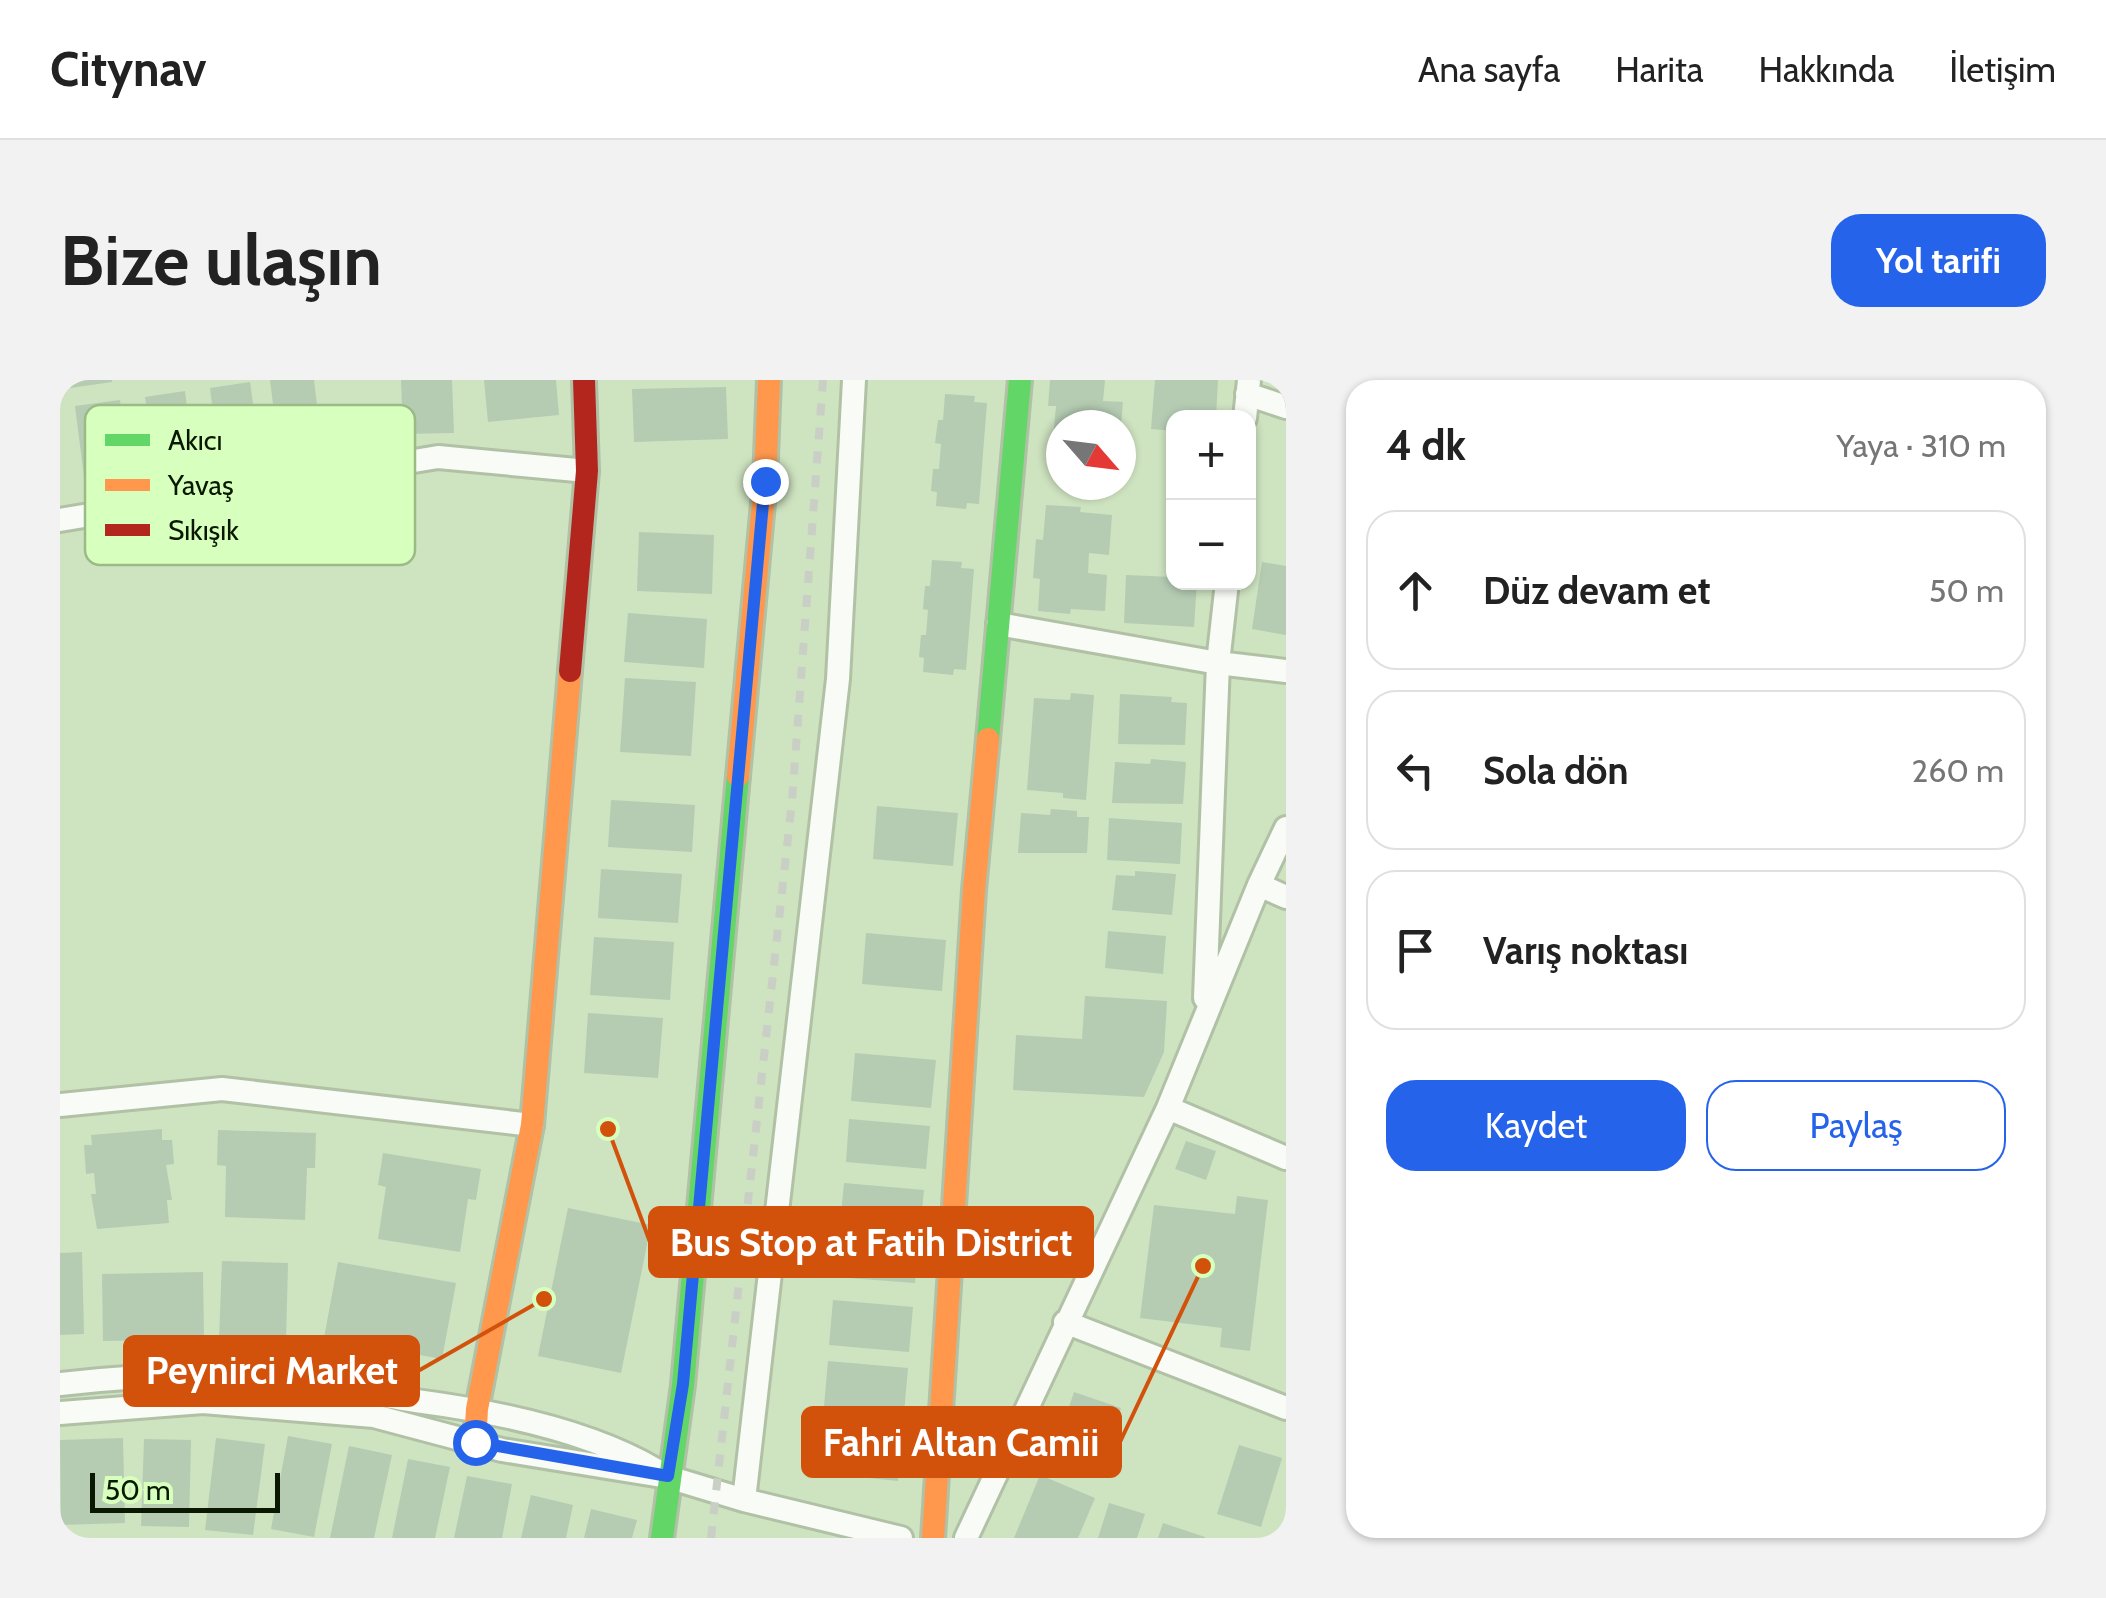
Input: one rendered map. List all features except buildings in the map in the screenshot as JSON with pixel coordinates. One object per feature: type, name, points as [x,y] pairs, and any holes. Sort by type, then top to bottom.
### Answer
[{"type":"street","points":[[475,1442],[477,1409],[532,1125],[587,470],[584,380]]},
{"type":"street","points":[[662,1538],[683,1384],[765,481],[768,380]]},
{"type":"street","points":[[744,1500],[838,678],[854,380]]},
{"type":"street","points":[[932,1538],[974,890],[1020,380]]},
{"type":"street","points":[[1248,387],[1286,408]]},
{"type":"street","points":[[415,461],[438,457],[587,470]]},
{"type":"street","points":[[60,520],[85,516]]},
{"type":"street","points":[[1204,1014],[1218,663],[1226,590]]},
{"type":"street","points":[[998,624],[1218,663],[1286,671]]},
{"type":"street","points":[[966,1538],[1168,1108],[1204,1014],[1286,828]]},
{"type":"street","points":[[1259,885],[1286,897]]},
{"type":"street","points":[[60,1105],[222,1089],[532,1125]]},
{"type":"street","points":[[1168,1108],[1286,1158]]},
{"type":"street","points":[[1065,1322],[1286,1408]]},
{"type":"street","points":[[60,1384],[125,1378],[310,1382],[477,1409],[627,1453],[668,1476]]},
{"type":"street","points":[[60,1412],[204,1402],[374,1416],[475,1442],[668,1476],[744,1500],[900,1538]]},
{"type":"railway","points":[[711,1538],[792,801],[823,380]]},
{"type":"traffic: fast","points":[[988,739],[1020,380]]},
{"type":"traffic: fast","points":[[662,1538],[683,1385],[738,776]]},
{"type":"traffic: slow","points":[[738,776],[765,481],[769,380]]},
{"type":"traffic: slow","points":[[475,1443],[477,1409],[532,1125],[570,671]]},
{"type":"traffic: slow","points":[[933,1538],[974,890],[988,739]]},
{"type":"traffic: jam","points":[[570,671],[587,471],[584,380]]},
{"type":"place","name":"Bus Stop at Fatih District","points":[[608,1129]]},
{"type":"place","name":"Fahri Altan Camii","points":[[1203,1266]]},
{"type":"place","name":"Peynirci Market","points":[[544,1299]]},
{"type":"route","points":[[475,1442],[502,1450],[668,1476],[683,1384],[765,481]]}]
